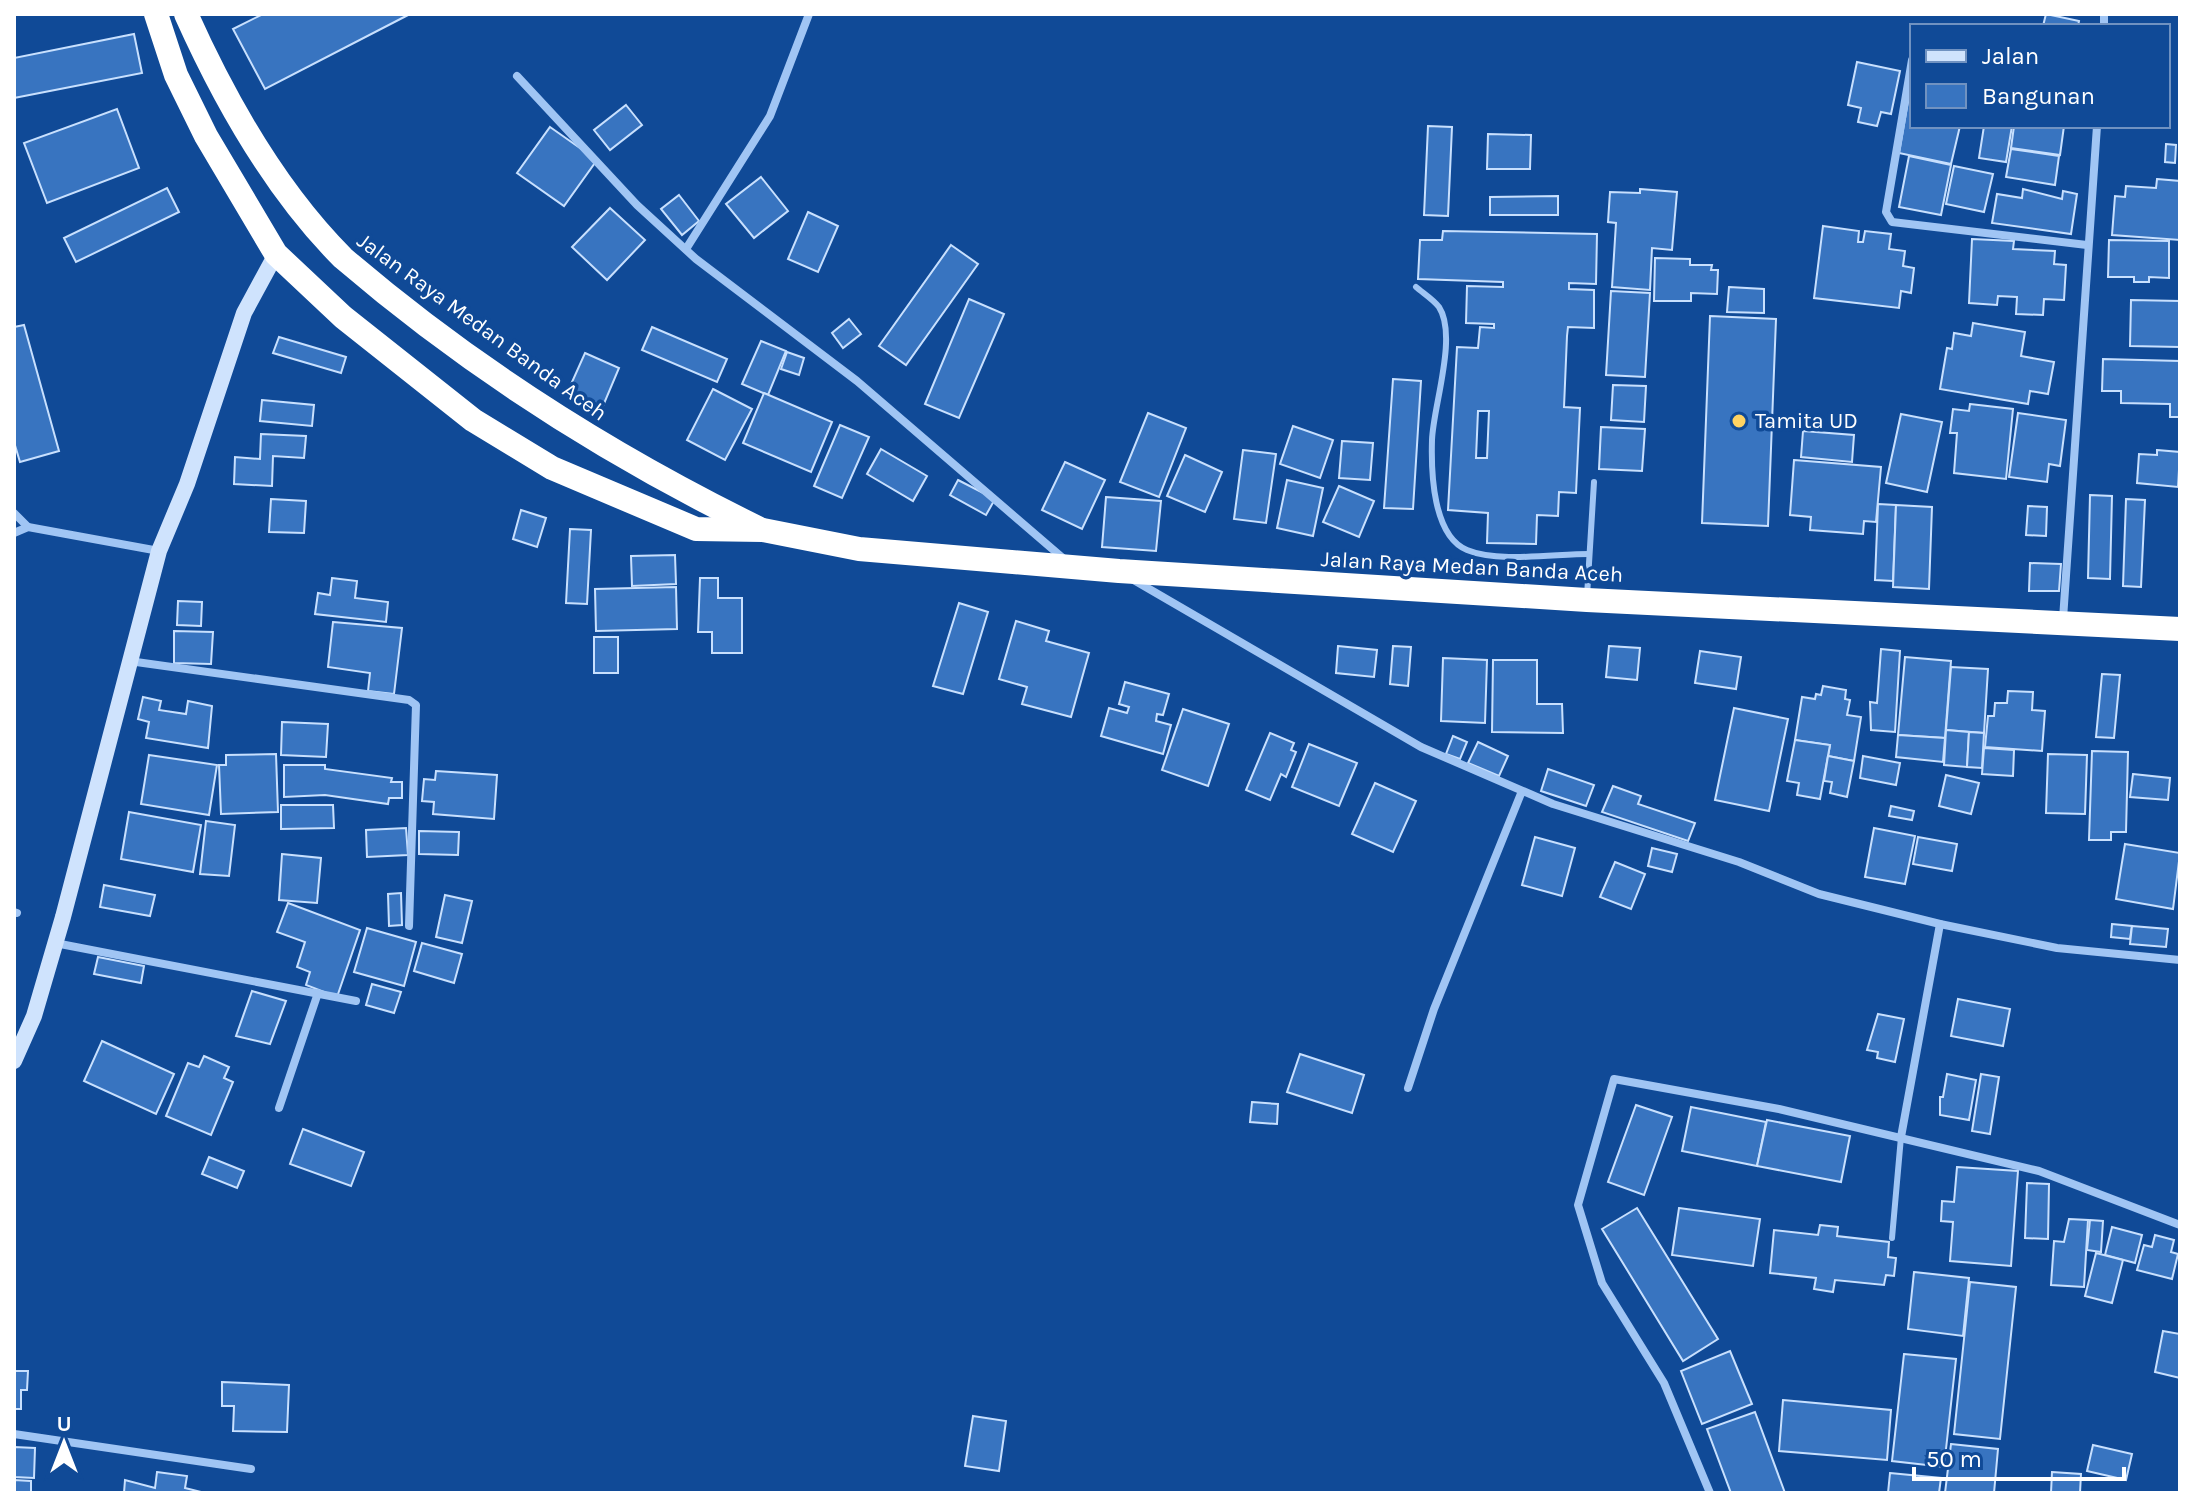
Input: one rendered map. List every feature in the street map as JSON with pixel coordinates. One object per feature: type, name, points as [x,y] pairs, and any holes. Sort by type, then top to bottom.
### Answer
[{"type":"highway","name":"Jalan Raya Medan Banda Aceh","points":[[156,14],[176,75],[206,136],[276,254],[343,317],[444,398],[552,468],[696,529],[763,530],[859,549],[1074,568],[1587,600],[2180,629]]},
{"type":"highway","name":"Jalan Raya Medan Banda Aceh","points":[[186,14],[241,123],[318,234],[371,282],[572,428],[669,483],[763,530]]},
{"type":"street","points":[[686,249],[770,116],[809,14]]},
{"type":"street","points":[[1910,72],[1886,212],[1892,222],[2087,245]]},
{"type":"street","points":[[517,76],[637,205],[686,249],[857,381],[1074,568]]},
{"type":"street","points":[[2063,624],[2097,128]]},
{"type":"street","points":[[14,1061],[34,1016],[55,943],[159,551],[187,484],[244,313],[276,254]]},
{"type":"street","points":[[14,513],[28,527]]},
{"type":"street","points":[[14,533],[28,527],[159,551]]},
{"type":"street","points":[[1119,571],[1421,747],[1553,804],[1739,862],[1819,894],[1940,924],[2057,948],[2180,960]]},
{"type":"street","points":[[128,661],[409,700],[416,705],[409,926]]},
{"type":"street","points":[[1408,1088],[1434,1009],[1522,791]]},
{"type":"street","points":[[1901,1137],[1940,924]]},
{"type":"street","points":[[55,943],[356,1001]]},
{"type":"street","points":[[279,1108],[318,993]]},
{"type":"street","points":[[1710,1493],[1664,1383],[1602,1283],[1578,1205],[1614,1079],[1779,1109],[2039,1171],[2180,1225]]},
{"type":"street","points":[[14,1434],[251,1469]]},
{"type":"lane","points":[[1416,287],[1439,306],[1443,318],[1444,346],[1432,440],[1439,519],[1451,541],[1485,556],[1589,554]]},
{"type":"lane","points":[[1587,600],[1594,482]]},
{"type":"lane","points":[[1892,1238],[1901,1137]]},
{"type":"building","points":[[263,14],[410,14],[265,89],[233,29]]},
{"type":"building","points":[[2046,14],[2079,21],[2078,24],[2044,24]]},
{"type":"building","points":[[134,34],[142,73],[14,98],[14,58]]},
{"type":"building","points":[[1857,62],[1900,71],[1891,114],[1881,112],[1877,126],[1858,122],[1861,108],[1848,105]]},
{"type":"building","points":[[1908,101],[1910,128],[1960,128],[1951,164],[1899,153]]},
{"type":"building","points":[[626,105],[642,125],[610,150],[594,130]]},
{"type":"building","points":[[117,109],[139,168],[47,203],[24,143]]},
{"type":"building","points":[[1428,126],[1452,127],[1448,216],[1424,215]]},
{"type":"building","points":[[550,127],[597,160],[564,206],[517,173]]},
{"type":"building","points":[[1984,128],[2012,128],[2006,162],[1979,158]]},
{"type":"building","points":[[2014,128],[2064,128],[2060,155],[2011,148]]},
{"type":"building","points":[[1488,134],[1531,135],[1530,169],[1487,169]]},
{"type":"building","points":[[2166,144],[2176,145],[2175,163],[2165,162]]},
{"type":"building","points":[[2011,149],[2059,156],[2055,185],[2006,177]]},
{"type":"building","points":[[1909,156],[1951,165],[1941,215],[1899,207]]},
{"type":"building","points":[[1954,166],[1993,174],[1984,212],[1946,204]]},
{"type":"building","points":[[761,177],[788,211],[754,238],[726,204]]},
{"type":"building","points":[[2157,179],[2180,181],[2180,240],[2112,235],[2115,196],[2125,197],[2126,186],[2156,188]]},
{"type":"building","points":[[167,188],[179,212],[76,262],[64,238]]},
{"type":"building","points":[[1640,189],[1677,192],[1672,250],[1652,248],[1650,290],[1612,287],[1616,223],[1608,222],[1610,192],[1640,193]]},
{"type":"building","points":[[2023,189],[2062,199],[2063,191],[2077,194],[2071,234],[1992,223],[1997,194],[2022,198]]},
{"type":"building","points":[[679,195],[699,221],[682,235],[661,209]]},
{"type":"building","points":[[1558,196],[1558,215],[1490,215],[1490,197]]},
{"type":"building","points":[[610,208],[645,240],[607,280],[572,247]]},
{"type":"building","points":[[808,212],[838,226],[818,272],[788,259]]},
{"type":"building","points":[[1823,226],[1859,231],[1858,242],[1863,242],[1865,231],[1891,234],[1889,249],[1905,251],[1903,266],[1914,268],[1911,293],[1901,291],[1899,308],[1814,298]]},
{"type":"building","points":[[1443,231],[1597,234],[1596,284],[1569,283],[1569,289],[1594,290],[1594,328],[1568,327],[1567,336],[1564,407],[1580,408],[1576,493],[1559,492],[1558,516],[1537,515],[1536,544],[1487,543],[1488,513],[1448,510],[1457,347],[1478,348],[1480,327],[1494,328],[1494,324],[1466,323],[1467,286],[1503,287],[1503,282],[1418,279],[1420,240],[1442,240]],"holes":[[[1478,411],[1489,411],[1487,458],[1476,458]]]},
{"type":"building","points":[[1972,239],[2014,241],[2013,249],[2055,251],[2054,264],[2066,265],[2064,300],[2044,299],[2043,315],[2016,314],[2017,297],[1998,296],[1997,305],[1969,303]]},
{"type":"building","points":[[2109,240],[2169,241],[2169,278],[2149,277],[2149,282],[2134,282],[2134,277],[2108,277]]},
{"type":"building","points":[[951,245],[978,264],[906,365],[879,346]]},
{"type":"building","points":[[1655,258],[1690,259],[1690,265],[1712,265],[1711,270],[1718,270],[1717,294],[1691,293],[1691,301],[1654,301]]},
{"type":"building","points":[[1729,287],[1764,289],[1764,313],[1727,312]]},
{"type":"building","points":[[1611,291],[1650,293],[1645,377],[1606,375]]},
{"type":"building","points":[[969,299],[1004,314],[959,418],[925,404]]},
{"type":"building","points":[[2131,300],[2180,301],[2180,347],[2130,346]]},
{"type":"building","name":"Tamita UD","points":[[1710,316],[1776,319],[1768,526],[1702,523]]},
{"type":"building","points":[[849,319],[861,334],[843,348],[832,333]]},
{"type":"building","points":[[1973,323],[2025,332],[2021,356],[2054,362],[2048,394],[2030,391],[2028,404],[1940,389],[1947,348],[1952,349],[1954,333],[1971,336]]},
{"type":"building","points":[[24,325],[59,451],[20,462],[14,442],[14,327]]},
{"type":"building","points":[[652,327],[727,359],[717,382],[642,350]]},
{"type":"building","points":[[279,337],[346,357],[341,373],[273,353]]},
{"type":"building","points":[[761,341],[786,351],[768,395],[742,384]]},
{"type":"building","points":[[787,352],[804,358],[799,375],[781,369]]},
{"type":"building","points":[[585,353],[619,368],[603,406],[568,391]]},
{"type":"building","points":[[2103,359],[2180,361],[2180,417],[2170,417],[2170,404],[2121,403],[2121,391],[2102,391]]},
{"type":"building","points":[[1393,379],[1421,381],[1413,509],[1384,508]]},
{"type":"building","points":[[1613,385],[1646,386],[1644,422],[1611,420]]},
{"type":"building","points":[[713,389],[752,409],[725,460],[687,440]]},
{"type":"building","points":[[764,393],[832,422],[811,472],[743,443]]},
{"type":"building","points":[[262,400],[314,405],[312,426],[260,421]]},
{"type":"building","points":[[1970,404],[2013,409],[2006,479],[1954,473],[1957,433],[1950,433],[1953,409],[1969,411]]},
{"type":"building","points":[[1148,413],[1186,428],[1159,497],[1120,482]]},
{"type":"building","points":[[2018,413],[2066,420],[2060,466],[2049,464],[2047,482],[2009,477]]},
{"type":"building","points":[[1901,414],[1942,422],[1927,492],[1886,483]]},
{"type":"building","points":[[840,425],[869,437],[842,498],[814,486]]},
{"type":"building","points":[[1293,426],[1333,440],[1320,478],[1280,464]]},
{"type":"building","points":[[1601,427],[1645,429],[1642,471],[1599,469]]},
{"type":"building","points":[[1803,431],[1854,435],[1852,462],[1801,457]]},
{"type":"building","points":[[261,434],[306,436],[304,458],[273,456],[272,486],[234,484],[235,457],[260,459]]},
{"type":"building","points":[[1342,441],[1373,443],[1370,480],[1339,478]]},
{"type":"building","points":[[881,449],[927,476],[913,501],[867,474]]},
{"type":"building","points":[[1243,450],[1276,454],[1266,523],[1234,519]]},
{"type":"building","points":[[2157,450],[2180,452],[2178,487],[2137,483],[2139,454],[2157,455]]},
{"type":"building","points":[[1185,455],[1222,472],[1205,512],[1167,496]]},
{"type":"building","points":[[1794,460],[1881,467],[1876,522],[1864,521],[1863,534],[1810,530],[1811,517],[1790,515]]},
{"type":"building","points":[[1065,462],[1105,480],[1082,529],[1042,510]]},
{"type":"building","points":[[958,480],[995,499],[986,515],[950,495]]},
{"type":"building","points":[[1287,480],[1323,488],[1313,536],[1277,528]]},
{"type":"building","points":[[1339,486],[1374,501],[1359,537],[1323,522]]},
{"type":"building","points":[[2090,495],[2112,496],[2110,579],[2088,578]]},
{"type":"building","points":[[1106,497],[1161,501],[1156,551],[1102,547]]},
{"type":"building","points":[[271,499],[306,501],[304,533],[269,532]]},
{"type":"building","points":[[2126,499],[2145,500],[2141,587],[2123,586]]},
{"type":"building","points":[[1878,504],[1896,505],[1893,581],[1875,580]]},
{"type":"building","points":[[1896,505],[1932,507],[1929,589],[1893,587]]},
{"type":"building","points":[[2028,506],[2047,507],[2046,536],[2026,535]]},
{"type":"building","points":[[521,510],[546,518],[537,547],[513,539]]},
{"type":"building","points":[[570,529],[591,530],[587,604],[566,603]]},
{"type":"building","points":[[675,555],[676,584],[632,586],[631,556]]},
{"type":"building","points":[[2030,563],[2061,564],[2059,591],[2029,591]]},
{"type":"building","points":[[332,578],[357,581],[355,598],[388,602],[386,622],[315,614],[318,593],[330,595]]},
{"type":"building","points":[[700,578],[718,578],[718,598],[742,598],[742,653],[712,653],[712,632],[698,632]]},
{"type":"building","points":[[676,587],[677,629],[596,631],[595,589]]},
{"type":"building","points":[[178,601],[202,602],[201,626],[177,625]]},
{"type":"building","points":[[959,603],[988,612],[963,694],[933,686]]},
{"type":"building","points":[[1016,621],[1049,631],[1046,641],[1089,653],[1071,717],[1022,704],[1027,687],[999,679]]},
{"type":"building","points":[[333,622],[402,628],[394,694],[368,691],[370,673],[328,667]]},
{"type":"building","points":[[174,631],[213,632],[211,664],[174,663]]},
{"type":"building","points":[[594,637],[618,637],[618,673],[594,673]]},
{"type":"building","points":[[1338,646],[1377,650],[1374,677],[1336,673]]},
{"type":"building","points":[[1393,646],[1411,647],[1408,686],[1390,684]]},
{"type":"building","points":[[1609,646],[1640,648],[1637,680],[1606,677]]},
{"type":"building","points":[[1881,649],[1900,651],[1895,732],[1871,730],[1870,702],[1877,703]]},
{"type":"building","points":[[1700,651],[1741,657],[1736,689],[1695,683]]},
{"type":"building","points":[[1905,657],[1951,661],[1945,738],[1898,735]]},
{"type":"building","points":[[1443,658],[1487,660],[1485,723],[1441,721]]},
{"type":"building","points":[[1493,660],[1537,660],[1537,704],[1562,704],[1563,733],[1492,732]]},
{"type":"building","points":[[1951,667],[1988,669],[1984,733],[1946,730]]},
{"type":"building","points":[[2102,674],[2120,675],[2114,738],[2096,737]]},
{"type":"building","points":[[1125,682],[1169,694],[1163,715],[1157,714],[1156,721],[1171,725],[1163,754],[1101,736],[1109,708],[1127,713],[1129,707],[1119,704]]},
{"type":"building","points":[[1823,686],[1846,690],[1845,699],[1850,700],[1847,715],[1861,717],[1854,761],[1828,756],[1830,745],[1795,740],[1802,697],[1815,699],[1816,694],[1821,695]]},
{"type":"building","points":[[2008,691],[2033,692],[2032,710],[2045,711],[2042,751],[1985,747],[1988,716],[1994,716],[1995,703],[2007,703]]},
{"type":"building","points":[[143,697],[161,701],[159,710],[186,714],[188,701],[212,706],[208,748],[146,738],[149,722],[138,719]]},
{"type":"building","points":[[1734,708],[1788,719],[1769,811],[1715,800]]},
{"type":"building","points":[[1183,709],[1229,724],[1208,786],[1162,770]]},
{"type":"building","points":[[282,722],[328,724],[326,757],[281,755]]},
{"type":"building","points":[[1946,730],[1969,732],[1967,767],[1944,765]]},
{"type":"building","points":[[1969,732],[1984,733],[1982,768],[1967,767]]},
{"type":"building","points":[[1270,733],[1294,743],[1291,750],[1296,752],[1286,777],[1281,774],[1270,800],[1246,790]]},
{"type":"building","points":[[1898,735],[1945,738],[1943,762],[1896,757]]},
{"type":"building","points":[[1453,736],[1467,742],[1460,759],[1446,754]]},
{"type":"building","points":[[1795,740],[1830,745],[1820,799],[1797,795],[1799,783],[1787,781]]},
{"type":"building","points":[[1478,742],[1508,756],[1499,776],[1468,763]]},
{"type":"building","points":[[1309,744],[1357,763],[1339,806],[1292,787]]},
{"type":"building","points":[[1984,748],[2014,750],[2013,776],[1982,774]]},
{"type":"building","points":[[2092,751],[2128,752],[2126,832],[2111,832],[2111,840],[2089,840]]},
{"type":"building","points":[[276,754],[278,812],[221,814],[219,765],[226,765],[226,755]]},
{"type":"building","points":[[2048,754],[2087,755],[2085,814],[2046,813]]},
{"type":"building","points":[[149,755],[217,765],[209,815],[141,804]]},
{"type":"building","points":[[1828,756],[1854,761],[1847,797],[1830,793],[1832,782],[1824,781]]},
{"type":"building","points":[[1863,756],[1900,763],[1896,785],[1860,778]]},
{"type":"building","points":[[284,765],[325,765],[325,769],[392,778],[391,782],[402,782],[402,798],[389,798],[388,804],[325,795],[284,797]]},
{"type":"building","points":[[1548,769],[1594,785],[1586,806],[1541,791]]},
{"type":"building","points":[[436,771],[497,775],[494,819],[433,814],[434,802],[422,801],[424,779],[435,780]]},
{"type":"building","points":[[2133,774],[2170,778],[2168,800],[2130,797]]},
{"type":"building","points":[[1946,775],[1979,783],[1971,814],[1939,806]]},
{"type":"building","points":[[1375,783],[1416,801],[1393,852],[1352,834]]},
{"type":"building","points":[[1613,786],[1641,796],[1638,804],[1695,823],[1688,841],[1602,812]]},
{"type":"building","points":[[281,805],[333,805],[334,828],[281,829]]},
{"type":"building","points":[[1891,806],[1914,811],[1912,820],[1889,816]]},
{"type":"building","points":[[129,812],[201,825],[193,872],[121,859]]},
{"type":"building","points":[[206,821],[235,825],[229,876],[200,874]]},
{"type":"building","points":[[406,828],[408,855],[367,857],[366,830]]},
{"type":"building","points":[[1874,828],[1915,836],[1905,884],[1865,877]]},
{"type":"building","points":[[419,831],[459,832],[458,855],[419,854]]},
{"type":"building","points":[[1535,837],[1575,848],[1562,896],[1522,885]]},
{"type":"building","points":[[1918,837],[1957,844],[1952,871],[1913,864]]},
{"type":"building","points":[[2125,844],[2180,853],[2173,909],[2116,899]]},
{"type":"building","points":[[1652,848],[1677,854],[1672,872],[1648,866]]},
{"type":"building","points":[[282,854],[321,858],[317,903],[279,900]]},
{"type":"building","points":[[1615,862],[1645,874],[1631,909],[1600,897]]},
{"type":"building","points":[[104,885],[155,895],[150,916],[100,907]]},
{"type":"building","points":[[401,893],[402,925],[389,926],[388,894]]},
{"type":"building","points":[[445,895],[472,901],[462,943],[436,937]]},
{"type":"building","points":[[288,903],[360,930],[337,997],[306,985],[310,972],[297,967],[305,942],[277,932]]},
{"type":"building","points":[[2112,924],[2132,926],[2130,939],[2111,937]]},
{"type":"building","points":[[2132,926],[2168,929],[2166,947],[2130,944]]},
{"type":"building","points":[[367,928],[416,942],[404,986],[354,972]]},
{"type":"building","points":[[422,943],[462,954],[454,983],[414,971]]},
{"type":"building","points":[[98,957],[144,966],[141,983],[94,974]]},
{"type":"building","points":[[372,984],[401,992],[394,1013],[366,1005]]},
{"type":"building","points":[[252,991],[286,1001],[270,1044],[236,1036]]},
{"type":"building","points":[[1958,999],[2010,1009],[2003,1046],[1951,1036]]},
{"type":"building","points":[[1878,1014],[1904,1019],[1895,1062],[1877,1058],[1878,1052],[1867,1050]]},
{"type":"building","points":[[102,1041],[174,1074],[156,1114],[84,1081]]},
{"type":"building","points":[[1300,1054],[1364,1075],[1352,1113],[1287,1092]]},
{"type":"building","points":[[204,1056],[229,1067],[224,1078],[233,1082],[211,1135],[166,1116],[188,1063],[199,1067]]},
{"type":"building","points":[[1947,1074],[1976,1080],[1969,1120],[1940,1115],[1940,1097],[1943,1097]]},
{"type":"building","points":[[1981,1074],[1999,1077],[1990,1134],[1972,1131]]},
{"type":"building","points":[[1252,1102],[1278,1104],[1277,1124],[1250,1122]]},
{"type":"building","points":[[1636,1105],[1672,1117],[1644,1195],[1608,1182]]},
{"type":"building","points":[[1691,1107],[1766,1122],[1757,1166],[1682,1151]]},
{"type":"building","points":[[1767,1120],[1850,1136],[1841,1182],[1757,1166]]},
{"type":"building","points":[[303,1129],[364,1152],[351,1186],[290,1164]]},
{"type":"building","points":[[209,1157],[244,1171],[237,1188],[202,1174]]},
{"type":"building","points":[[1957,1167],[2018,1171],[2011,1266],[1950,1261],[1953,1222],[1941,1221],[1942,1201],[1954,1202]]},
{"type":"building","points":[[2027,1183],[2049,1184],[2048,1239],[2025,1238]]},
{"type":"building","points":[[1637,1208],[1718,1339],[1683,1361],[1602,1229]]},
{"type":"building","points":[[1679,1208],[1760,1219],[1753,1266],[1672,1255]]},
{"type":"building","points":[[2069,1219],[2088,1220],[2084,1287],[2051,1285],[2054,1241],[2064,1242]]},
{"type":"building","points":[[2090,1220],[2103,1221],[2101,1252],[2087,1250]]},
{"type":"building","points":[[1820,1225],[1838,1227],[1837,1236],[1889,1242],[1888,1257],[1896,1258],[1894,1276],[1886,1275],[1884,1285],[1835,1280],[1833,1292],[1814,1289],[1816,1278],[1770,1273],[1774,1230],[1818,1235]]},
{"type":"building","points":[[2112,1227],[2142,1235],[2135,1263],[2105,1255]]},
{"type":"building","points":[[2155,1235],[2174,1240],[2171,1252],[2178,1254],[2172,1279],[2137,1270],[2144,1245],[2152,1247]]},
{"type":"building","points":[[2096,1253],[2123,1260],[2112,1303],[2085,1296]]},
{"type":"building","points":[[1914,1272],[1969,1278],[1963,1336],[1908,1329]]},
{"type":"building","points":[[1970,1282],[2016,1287],[2000,1439],[1954,1434]]},
{"type":"building","points":[[2163,1331],[2180,1334],[2180,1378],[2155,1372]]},
{"type":"building","points":[[1730,1351],[1752,1404],[1702,1424],[1681,1371]]},
{"type":"building","points":[[1904,1354],[1956,1359],[1944,1467],[1892,1461]]},
{"type":"building","points":[[14,1371],[28,1371],[27,1390],[21,1390],[21,1409],[14,1409]]},
{"type":"building","points":[[222,1382],[289,1385],[287,1432],[233,1431],[234,1406],[222,1406]]},
{"type":"building","points":[[1783,1400],[1891,1410],[1887,1460],[1779,1451]]},
{"type":"building","points":[[1755,1412],[1785,1493],[1731,1493],[1707,1429]]},
{"type":"building","points":[[973,1416],[1006,1421],[999,1471],[965,1466]]},
{"type":"building","points":[[1951,1444],[1998,1449],[1994,1493],[1945,1493]]},
{"type":"building","points":[[2093,1445],[2132,1454],[2126,1480],[2087,1471]]},
{"type":"building","points":[[14,1447],[35,1448],[34,1478],[14,1477]]},
{"type":"building","points":[[157,1472],[187,1476],[185,1488],[205,1493],[124,1493],[125,1480],[155,1488]]},
{"type":"building","points":[[2052,1472],[2081,1474],[2080,1493],[2051,1493]]},
{"type":"building","points":[[1890,1473],[1941,1478],[1939,1493],[1888,1493]]},
{"type":"building","points":[[14,1480],[31,1481],[31,1493],[14,1493]]},
{"type":"place","name":"Tamita UD","points":[[1739,421]]}]
